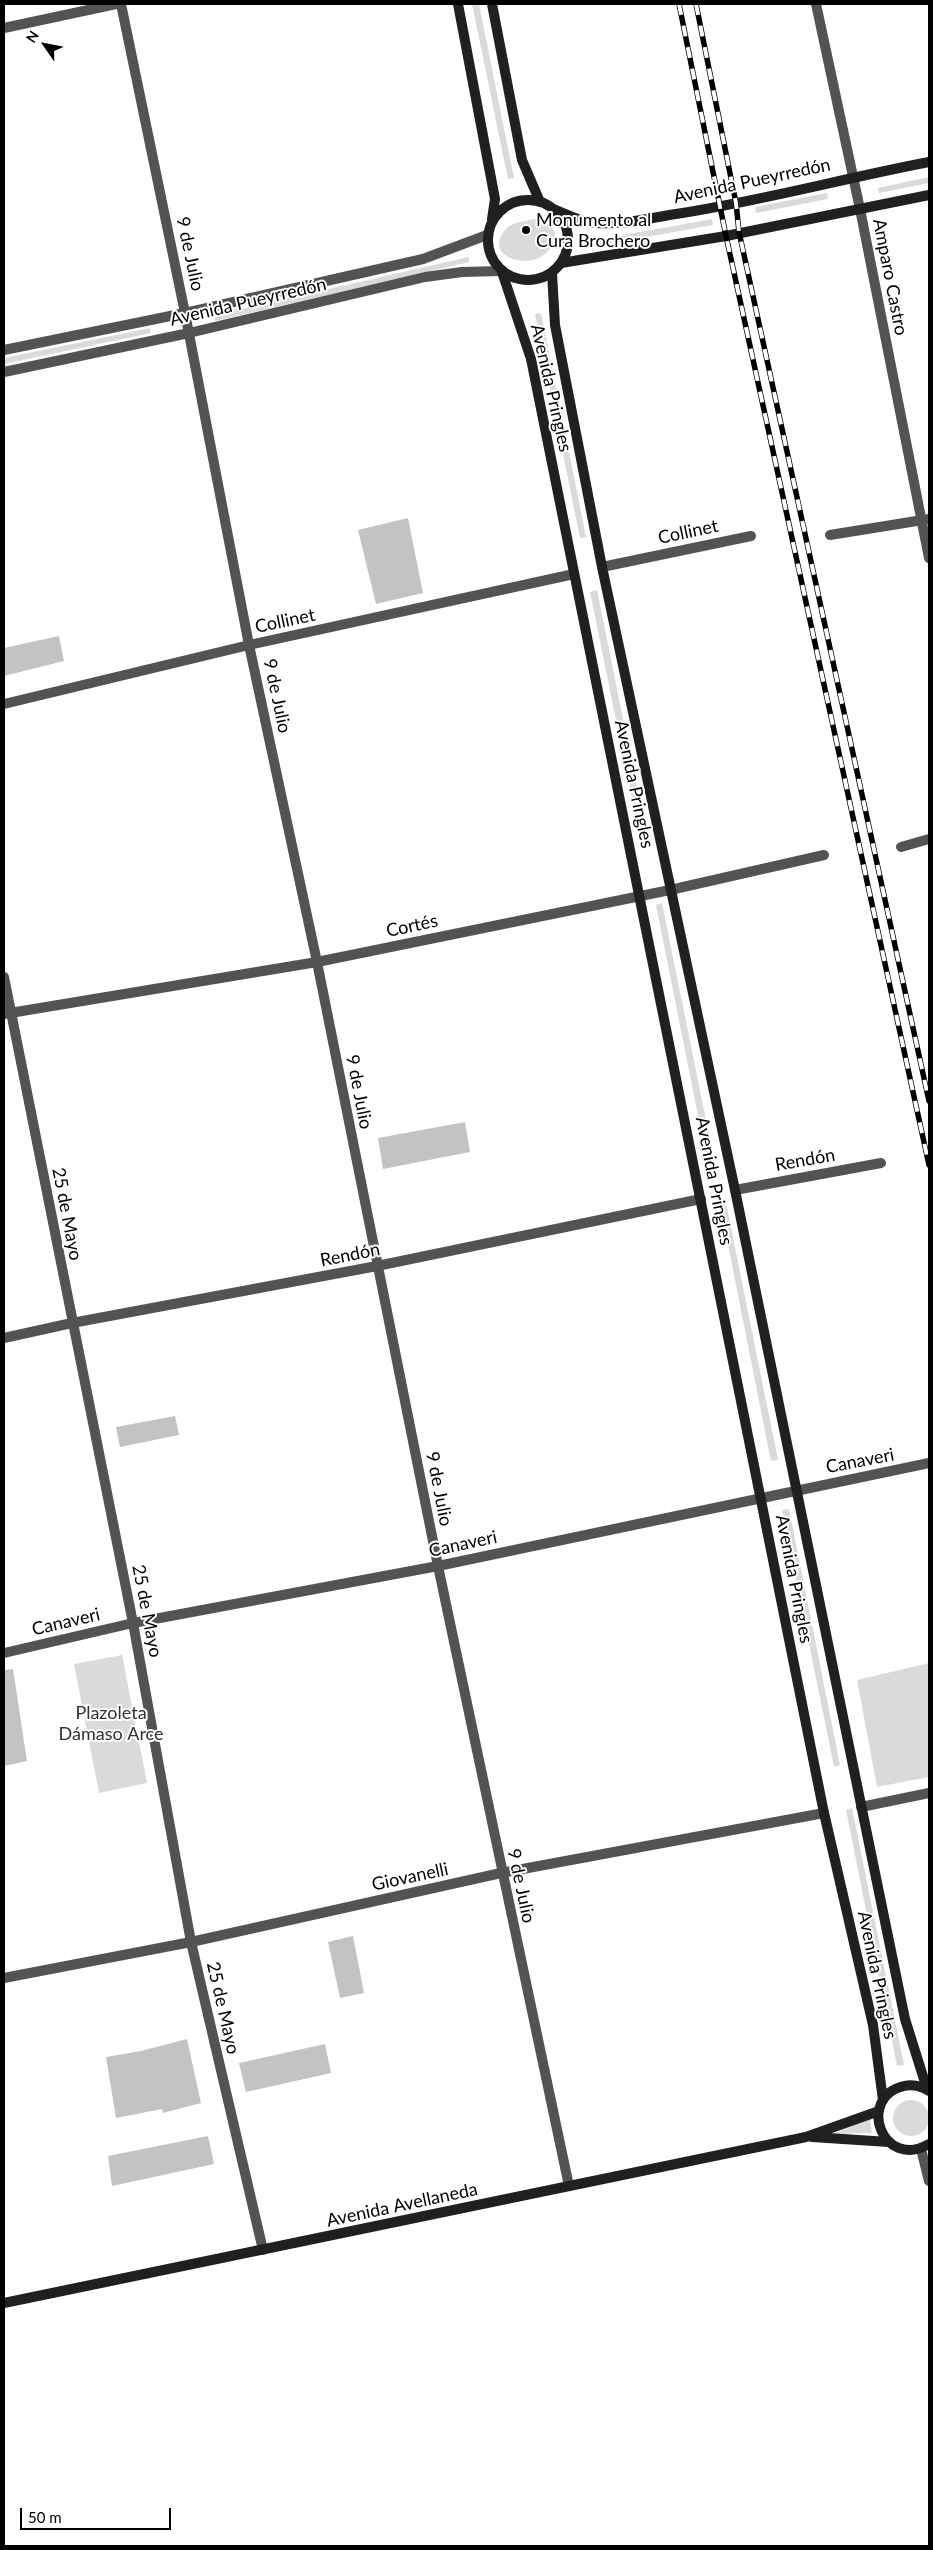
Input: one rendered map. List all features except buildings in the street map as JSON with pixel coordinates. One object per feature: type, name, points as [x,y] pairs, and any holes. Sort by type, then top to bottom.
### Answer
[{"type":"main road","points":[[458,4],[495,199],[492,221],[487,235],[488,248],[493,261],[502,272],[514,279],[527,281],[540,279],[552,273],[561,264],[567,253],[568,241],[562,218],[554,209],[540,202],[526,200],[513,203],[501,210],[492,221]]},
{"type":"main road","points":[[492,4],[522,160],[540,202]]},
{"type":"main road","name":"Avenida Pueyrredón","points":[[554,209],[579,220],[597,223],[620,222],[720,207],[853,176],[929,162]]},
{"type":"main road","points":[[561,264],[726,236],[929,196]]},
{"type":"main road","name":"Avenida Pringles","points":[[502,272],[531,360],[824,1813],[873,2025],[883,2100]]},
{"type":"main road","name":"Avenida Pringles","points":[[552,273],[556,334],[602,567],[798,1490],[904,2019],[928,2090]]},
{"type":"main road","points":[[888,2142],[878,2122],[883,2100],[898,2087],[908,2085],[928,2090]]},
{"type":"main road","name":"Avenida Avellaneda","points":[[4,2303],[806,2137],[879,2111]]},
{"type":"main road","name":"Avenida Avellaneda","points":[[806,2137],[888,2142],[898,2148],[910,2151],[925,2146]]},
{"type":"street","points":[[4,28],[116,4]]},
{"type":"street","name":"9 de Julio","points":[[121,4],[189,333],[249,645],[317,962],[501,1873],[569,2186]]},
{"type":"street","name":"Amparo Castro","points":[[816,4],[926,520],[929,558]]},
{"type":"street","name":"Avenida Pueyrredón","points":[[4,350],[185,313],[424,259],[487,235]]},
{"type":"street","name":"Avenida Pueyrredón","points":[[4,372],[189,333],[425,277],[462,272],[502,272]]},
{"type":"street","points":[[830,535],[926,520]]},
{"type":"street","name":"Collinet","points":[[602,567],[751,536]]},
{"type":"street","name":"Collinet","points":[[4,704],[249,645],[574,574]]},
{"type":"street","points":[[901,847],[929,839]]},
{"type":"street","name":"Cortés","points":[[7,1013],[317,962],[670,890],[824,855]]},
{"type":"street","name":"25 de Mayo","points":[[4,977],[7,1013],[133,1623],[191,1942],[263,2250]]},
{"type":"street","name":"Rendón","points":[[735,1190],[881,1163]]},
{"type":"street","name":"Rendón","points":[[4,1338],[72,1323],[377,1266],[701,1199]]},
{"type":"street","name":"Canaveri","points":[[4,1653],[133,1623],[438,1566],[929,1464]]},
{"type":"street","points":[[861,1807],[929,1793]]},
{"type":"street","name":"Giovanelli","points":[[4,1978],[191,1942],[501,1873],[824,1813]]},
{"type":"street","points":[[925,2146],[929,2181]]},
{"type":"green space","points":[[472,4],[479,4],[514,178],[508,179]]},
{"type":"green space","points":[[929,177],[929,183],[879,193],[878,188]]},
{"type":"green space","points":[[827,193],[828,199],[756,213],[755,207]]},
{"type":"green space","points":[[534,219],[547,223],[555,233],[552,246],[544,255],[533,260],[522,261],[511,258],[503,253],[499,246],[501,236],[505,230],[514,224]]},
{"type":"green space","points":[[712,219],[713,225],[585,248],[585,242]]},
{"type":"green space","points":[[469,257],[469,262],[215,321],[214,315]]},
{"type":"green space","points":[[541,313],[586,537],[580,538],[535,314]]},
{"type":"green space","points":[[150,328],[151,333],[4,364],[4,358]]},
{"type":"green space","points":[[597,590],[649,847],[642,848],[590,592]]},
{"type":"green space","points":[[662,903],[714,1160],[707,1161],[656,905]]},
{"type":"green space","points":[[726,1203],[778,1460],[771,1461],[720,1205]]},
{"type":"green space","points":[[789,1509],[840,1765],[834,1767],[782,1510]]},
{"type":"green space","name":"Plazoleta Dámaso Arce","points":[[122,1655],[147,1783],[99,1793],[74,1664]]},
{"type":"green space","points":[[929,1663],[929,1777],[877,1787],[857,1680]]},
{"type":"green space","points":[[852,1808],[904,2065],[897,2066],[846,1810]]},
{"type":"green space","points":[[911,2100],[918,2101],[924,2105],[928,2111],[928,2125],[924,2131],[918,2135],[911,2136],[904,2135],[898,2131],[894,2125],[893,2118],[894,2111],[898,2105],[904,2101]]},
{"type":"green space","points":[[870,2119],[872,2133],[833,2134]]},
{"type":"railway","points":[[679,4],[726,236],[929,1165]]},
{"type":"railway","points":[[696,4],[736,203],[739,232],[929,1101]]},
{"type":"place","name":"Monumento al Cura Brochero","points":[[526,230]]}]
